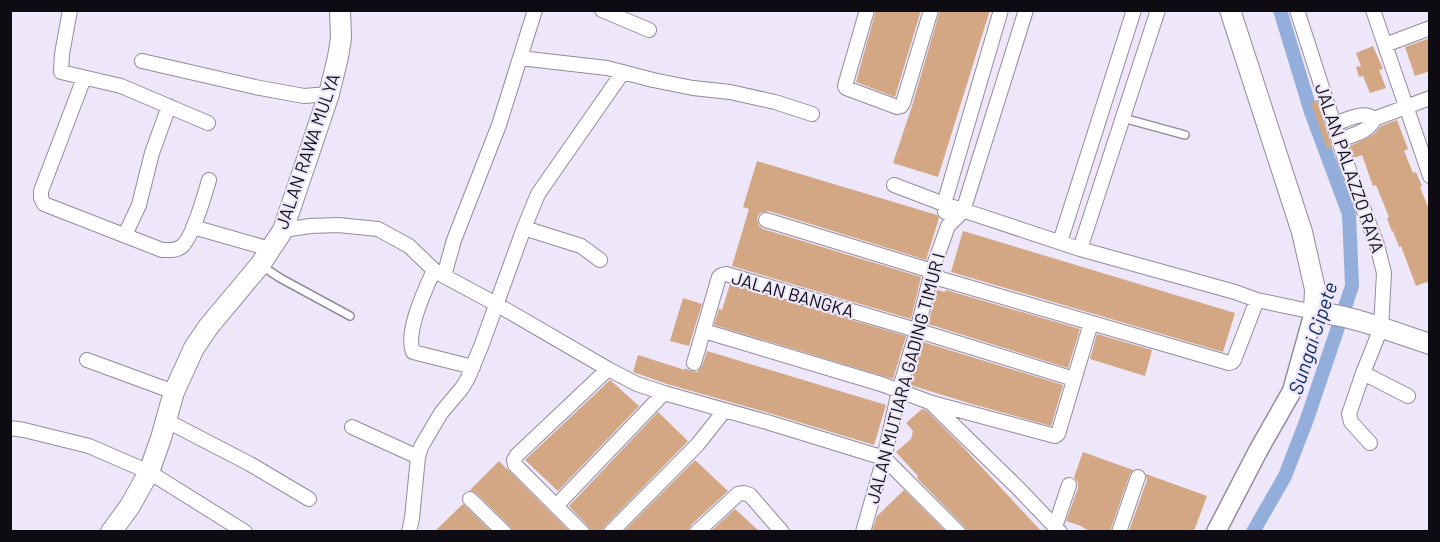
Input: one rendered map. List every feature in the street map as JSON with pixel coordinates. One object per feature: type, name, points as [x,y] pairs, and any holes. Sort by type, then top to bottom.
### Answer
[{"type":"main road","name":"JALAN RAWA MULYA","points":[[111,531],[130,506],[149,472],[167,421],[174,392],[200,338],[265,257],[283,230],[329,94],[341,38],[340,10]]},
{"type":"main road","points":[[1230,10],[1302,232],[1320,312],[1430,344]]},
{"type":"street","points":[[70,10],[62,54],[63,74],[121,86],[208,123]]},
{"type":"street","points":[[473,367],[413,352],[411,349],[413,327],[419,303],[439,273],[454,240],[499,125],[535,10]]},
{"type":"street","points":[[602,10],[649,30]]},
{"type":"street","points":[[867,10],[845,86],[897,107],[903,103],[931,10]]},
{"type":"street","points":[[944,204],[1000,10]]},
{"type":"street","points":[[963,211],[1026,10]]},
{"type":"street","points":[[1060,242],[1134,10]]},
{"type":"street","points":[[1080,249],[1158,10]]},
{"type":"street","name":"JALAN PALAZZO RAYA","points":[[1297,10],[1377,245],[1384,273],[1364,373],[1350,414],[1351,422],[1370,443]]},
{"type":"street","points":[[1373,10],[1406,108],[1426,154],[1430,176]]},
{"type":"street","points":[[1384,45],[1430,28]]},
{"type":"street","points":[[520,58],[608,68],[693,88],[730,92],[775,102],[812,114]]},
{"type":"street","points":[[142,61],[304,96],[329,94]]},
{"type":"street","points":[[409,531],[421,447],[441,413],[462,388],[473,367],[538,194],[623,72]]},
{"type":"street","points":[[84,78],[41,192],[44,204],[162,250],[174,251],[184,245],[201,209],[209,180]]},
{"type":"street","points":[[1374,119],[1430,98]]},
{"type":"street","points":[[125,235],[139,205],[152,153],[169,106]]},
{"type":"street","points":[[1334,124],[1362,114],[1374,119]]},
{"type":"street","points":[[1340,140],[1367,129],[1372,125],[1374,119]]},
{"type":"street","points":[[894,185],[963,211],[1080,249],[1257,300],[1320,312],[1292,392],[1258,450],[1216,531]]},
{"type":"street","name":"JALAN MUTIARA GADING TIMUR I","points":[[944,204],[948,226]]},
{"type":"street","name":"JALAN MUTIARA GADING TIMUR I","points":[[863,531],[932,271],[948,226],[963,211]]},
{"type":"street","points":[[766,220],[932,271],[942,279],[1229,363],[1234,360],[1257,300]]},
{"type":"street","points":[[283,230],[338,225],[378,229],[409,246],[439,273],[637,384],[884,458],[958,531]]},
{"type":"street","points":[[193,226],[265,257]]},
{"type":"street","points":[[524,228],[580,246],[600,260]]},
{"type":"street","name":"JALAN BANGKA","points":[[694,363],[719,277],[726,274],[917,331]]},
{"type":"street","points":[[704,331],[932,403],[1055,436],[1058,434],[1091,323]]},
{"type":"street","points":[[917,331],[1074,379]]},
{"type":"street","points":[[87,360],[174,392]]},
{"type":"street","points":[[582,531],[516,465],[514,460],[608,369]]},
{"type":"street","points":[[1364,373],[1408,396]]},
{"type":"street","points":[[556,506],[664,393]]},
{"type":"street","points":[[932,403],[1057,529],[1069,485]]},
{"type":"street","points":[[611,531],[698,444],[725,410]]},
{"type":"street","points":[[167,421],[250,464],[309,499]]},
{"type":"street","points":[[352,427],[418,457]]},
{"type":"street","points":[[10,428],[89,446],[149,472],[245,531]]},
{"type":"street","points":[[1119,531],[1138,477]]},
{"type":"street","points":[[697,531],[738,494],[744,493],[750,495],[782,531]]},
{"type":"street","points":[[470,499],[504,531]]},
{"type":"lane","points":[[1123,118],[1185,135]]},
{"type":"lane","points":[[265,257],[280,279],[350,316]]},
{"type":"building","points":[[876,10],[921,10],[895,97],[856,82]]},
{"type":"building","points":[[940,10],[990,10],[938,177],[893,163]]},
{"type":"building","points":[[1430,38],[1430,71],[1415,76],[1405,47]]},
{"type":"building","points":[[1373,46],[1383,69],[1379,70],[1386,88],[1370,93],[1363,76],[1359,77],[1356,67],[1361,66],[1356,53]]},
{"type":"building","points":[[1317,100],[1332,147],[1327,149],[1311,103]]},
{"type":"building","points":[[1397,120],[1408,149],[1404,151],[1413,173],[1416,172],[1422,186],[1420,187],[1430,212],[1430,281],[1416,286],[1362,155],[1354,158],[1350,146],[1369,137],[1381,126]]},
{"type":"building","points":[[757,161],[937,215],[939,218],[926,260],[769,211],[760,213],[757,218],[759,226],[763,229],[921,277],[911,319],[732,266],[749,209],[743,207]]},
{"type":"building","points":[[963,231],[1235,313],[1223,352],[951,272]]},
{"type":"building","points":[[730,284],[906,336],[893,379],[714,325],[719,309],[722,310]]},
{"type":"building","points":[[937,290],[945,292],[946,290],[1080,329],[1068,368],[928,324]]},
{"type":"building","points":[[683,298],[702,304],[689,346],[670,341]]},
{"type":"building","points":[[1097,334],[1152,350],[1145,376],[1090,359]]},
{"type":"building","points":[[923,342],[1063,385],[1051,426],[910,385]]},
{"type":"building","points":[[707,351],[886,405],[874,445],[633,372],[638,355],[697,372],[702,366]]},
{"type":"building","points":[[610,380],[639,406],[558,491],[525,460]]},
{"type":"building","points":[[922,409],[926,410],[962,446],[1041,531],[967,531],[896,452],[911,439],[913,431],[906,423]]},
{"type":"building","points":[[658,412],[688,441],[602,531],[591,531],[569,506]]},
{"type":"building","points":[[1083,452],[1133,470],[1110,531],[1089,531],[1066,521],[1078,488],[1074,477]]},
{"type":"building","points":[[695,460],[728,491],[691,525],[688,531],[624,531]]},
{"type":"building","points":[[499,461],[569,531],[513,531],[476,493],[470,490]]},
{"type":"building","points":[[1146,474],[1207,496],[1194,531],[1129,531],[1147,480]]},
{"type":"building","points":[[904,490],[945,531],[872,531],[877,516]]},
{"type":"building","points":[[463,504],[491,531],[435,531]]},
{"type":"building","points":[[735,509],[759,531],[711,531]]},
{"type":"waterway","name":"Sungai Cipete","points":[[1253,532],[1285,476],[1352,286],[1349,214],[1311,112],[1280,10]]}]
